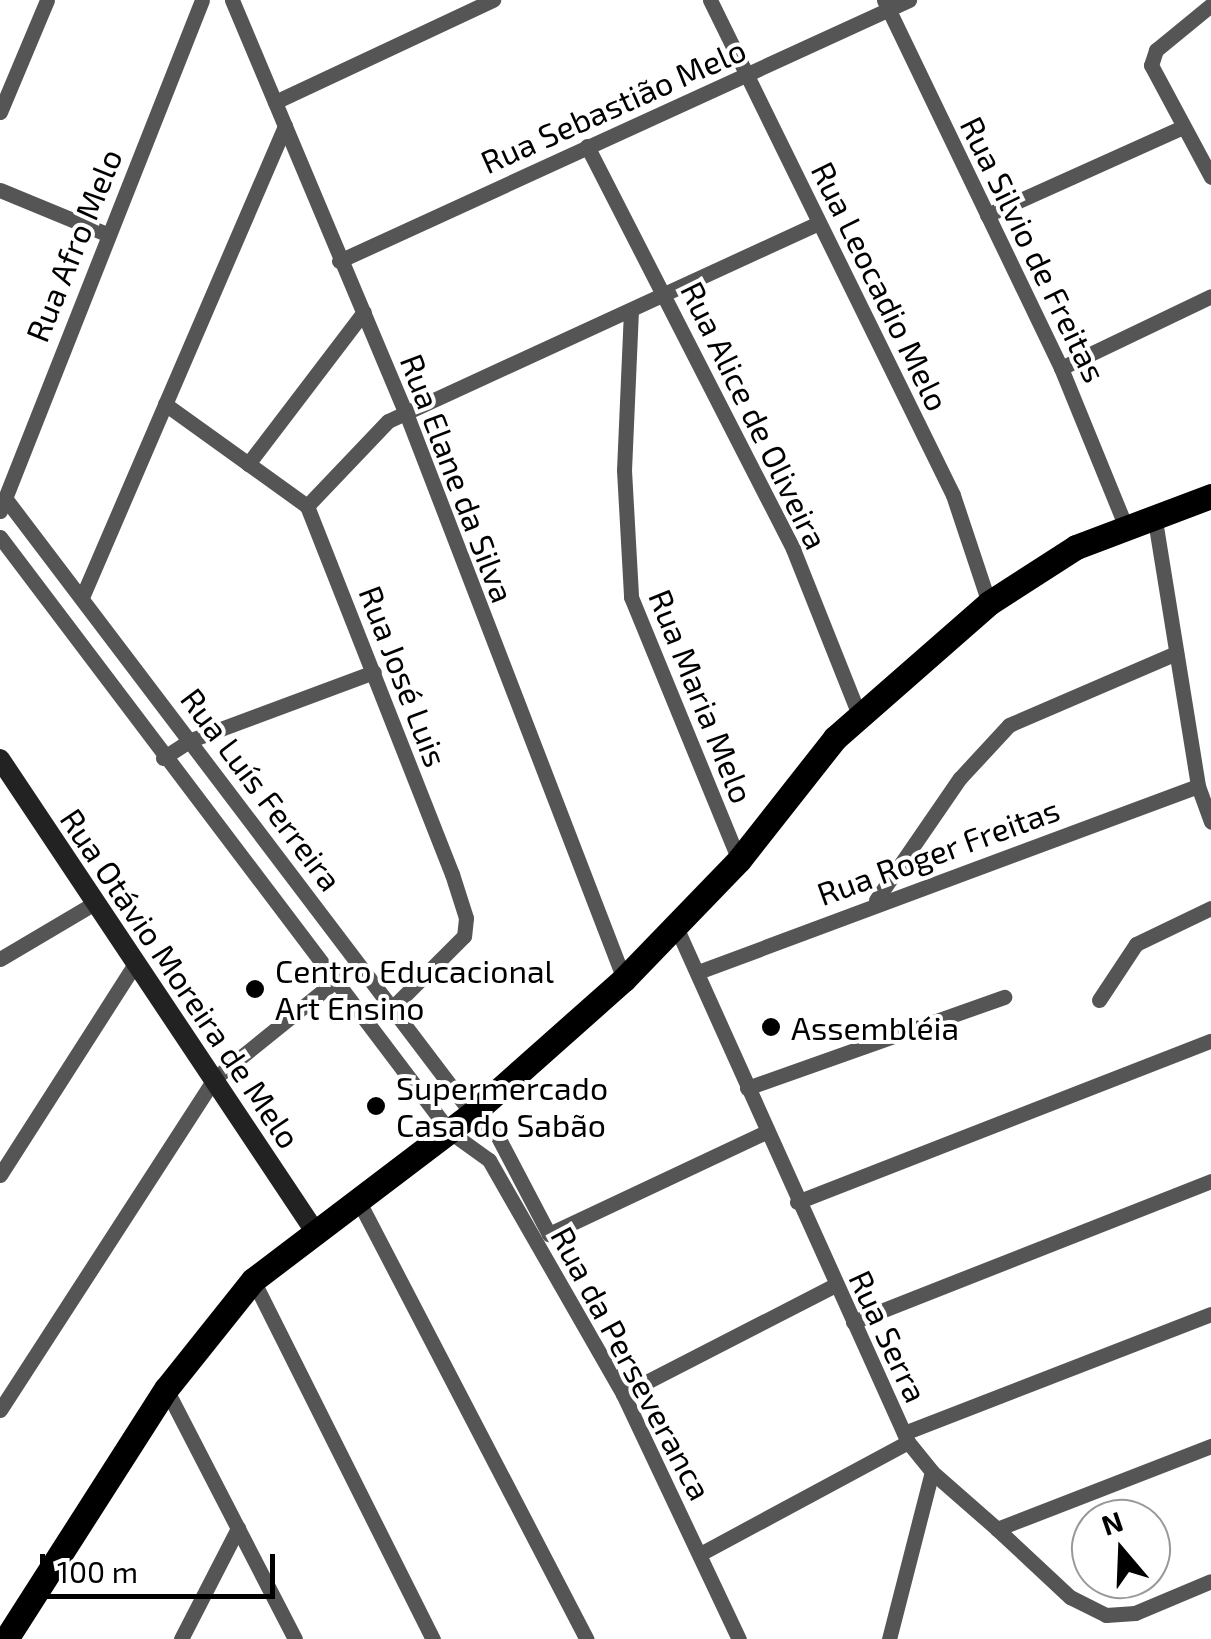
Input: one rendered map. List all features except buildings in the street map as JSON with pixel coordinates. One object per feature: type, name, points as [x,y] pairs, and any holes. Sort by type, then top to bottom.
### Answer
[{"type":"main road","points":[[6,1639],[166,1389],[253,1280],[314,1230],[450,1132],[624,979],[677,929],[739,860],[859,715],[989,602],[1049,561],[1125,525],[1211,496]]},
{"type":"street","points":[[0,112],[47,0]]},
{"type":"street","name":"Rua Afro Melo","points":[[3,505],[202,0]]},
{"type":"street","name":"Rua Elane da Silva","points":[[232,0],[406,412],[624,979]]},
{"type":"street","points":[[275,102],[493,0]]},
{"type":"street","name":"Rua Leocadio Melo","points":[[710,0],[953,495],[989,602]]},
{"type":"street","name":"Rua Sebastião Melo","points":[[339,261],[746,75],[886,5],[909,0]]},
{"type":"street","name":"Rua Silvio de Freitas","points":[[886,5],[1061,368],[1125,525]]},
{"type":"street","points":[[1211,5],[1156,50],[1154,72],[1211,177]]},
{"type":"street","points":[[83,595],[285,126]]},
{"type":"street","points":[[987,215],[1182,126]]},
{"type":"street","name":"Rua Alice de Oliveira","points":[[587,146],[793,549],[859,715]]},
{"type":"street","points":[[0,190],[107,234]]},
{"type":"street","points":[[165,404],[308,506],[374,432],[406,412],[818,223]]},
{"type":"street","points":[[1061,368],[1211,296]]},
{"type":"street","name":"Rua Maria Melo","points":[[630,310],[624,470],[631,597],[739,860]]},
{"type":"street","points":[[248,464],[364,312]]},
{"type":"street","name":"Rua Luís Ferreira","points":[[3,505],[83,595],[472,1114],[505,1148],[545,1230],[568,1230],[764,1133]]},
{"type":"street","name":"Rua José Luis","points":[[308,506],[466,918],[452,950],[392,1008]]},
{"type":"street","points":[[1154,514],[1198,786],[1211,822]]},
{"type":"street","name":"Rua Luís Ferreira","points":[[0,537],[163,758],[450,1132]]},
{"type":"street","points":[[876,900],[960,778],[1009,724],[1176,652]]},
{"type":"street","points":[[163,758],[191,740],[374,672]]},
{"type":"street","name":"Rua Otávio Moreira de Melo","points":[[0,760],[314,1230]]},
{"type":"street","name":"Rua Roger Freitas","points":[[698,972],[876,900],[1198,786]]},
{"type":"street","points":[[0,959],[93,904]]},
{"type":"street","points":[[1098,1000],[1136,944],[1211,908]]},
{"type":"street","name":"Rua Serra","points":[[677,929],[764,1133],[906,1438],[932,1472],[1070,1597],[1106,1615],[1135,1613],[1211,1582]]},
{"type":"street","points":[[0,1174],[135,964]]},
{"type":"street","points":[[0,1410],[215,1078],[334,982]]},
{"type":"street","points":[[356,1010],[380,992]]},
{"type":"street","points":[[746,1088],[1004,997]]},
{"type":"street","points":[[797,1202],[1211,1041]]},
{"type":"street","name":"Rua da Perseveranca","points":[[450,1132],[495,1168],[623,1394],[739,1639]]},
{"type":"street","points":[[852,1322],[1211,1181]]},
{"type":"street","points":[[357,1198],[586,1639]]},
{"type":"street","points":[[253,1280],[432,1639]]},
{"type":"street","points":[[623,1394],[835,1284]]},
{"type":"street","points":[[700,1554],[906,1438],[1211,1314]]},
{"type":"street","points":[[166,1389],[295,1639]]},
{"type":"street","points":[[997,1529],[1211,1446]]},
{"type":"street","points":[[890,1634],[932,1472]]},
{"type":"street","points":[[182,1639],[238,1528]]},
{"type":"place","name":"Centro Educacional Art Ensino","points":[[255,989]]},
{"type":"place","name":"Assembléia","points":[[771,1027]]},
{"type":"place","name":"Supermercado Casa do Sabão","points":[[376,1106]]}]
